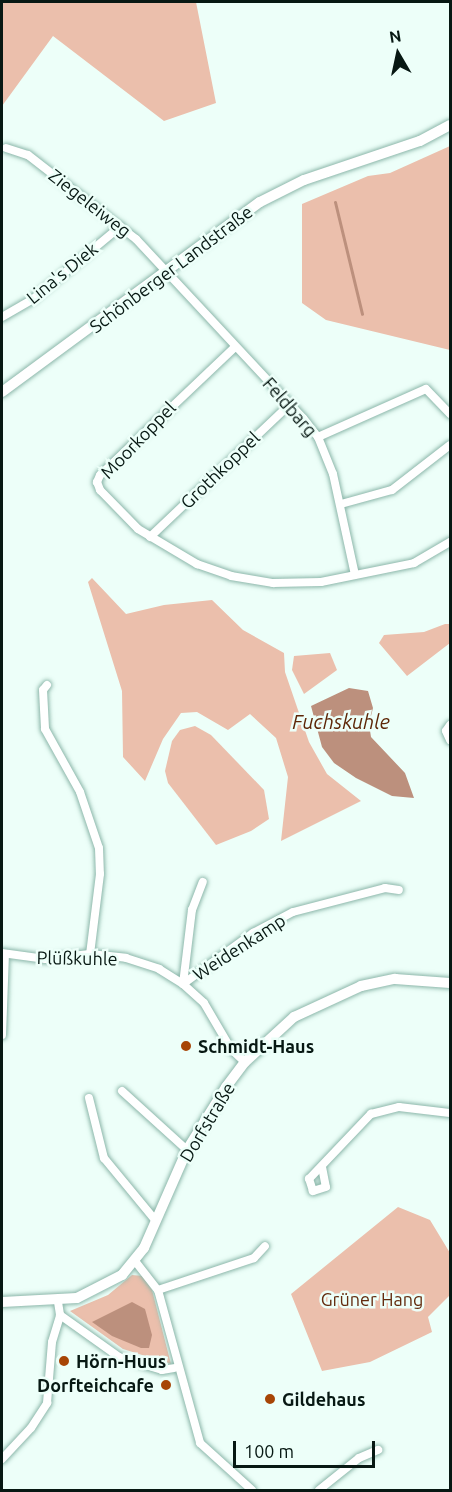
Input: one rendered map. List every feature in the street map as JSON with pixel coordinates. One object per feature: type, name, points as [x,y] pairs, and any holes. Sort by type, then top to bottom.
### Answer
[{"type":"street","name":"Schönberger Landstraße","points":[[2,392],[97,326],[235,217],[281,190],[420,141],[450,125]]},
{"type":"street","name":"Ziegeleiweg","points":[[6,148],[28,155],[121,226],[165,271]]},
{"type":"street","name":"Lina's Diek","points":[[2,317],[33,298],[121,226]]},
{"type":"street","name":"Feldbarg","points":[[165,271],[318,437],[341,504],[355,575]]},
{"type":"street","name":"Moorkoppel","points":[[235,347],[100,475],[97,482],[100,490],[150,537],[197,564],[245,579],[298,584],[414,563],[450,542]]},
{"type":"street","points":[[318,437],[426,389],[450,414]]},
{"type":"street","name":"Grothkoppel","points":[[150,537],[290,404]]},
{"type":"street","points":[[341,504],[392,490],[450,445]]},
{"type":"street","points":[[46,685],[43,690],[45,729],[80,792],[99,848],[100,874],[90,954]]},
{"type":"street","points":[[448,728],[450,740]]},
{"type":"street","points":[[183,984],[192,910],[202,882]]},
{"type":"street","name":"Weidenkamp","points":[[183,984],[253,933],[293,912],[385,888],[399,891]]},
{"type":"street","points":[[2,1035],[3,954]]},
{"type":"street","name":"Plüßkuhle","points":[[3,954],[46,959],[90,954],[126,958],[159,969],[183,984],[204,1004],[231,1049],[245,1062]]},
{"type":"street","name":"Dorfstraße","points":[[2,1302],[58,1302],[95,1292],[122,1275],[135,1261],[156,1221],[187,1150],[245,1062],[294,1017],[361,986],[395,979],[450,982]]},
{"type":"street","points":[[122,1091],[187,1150]]},
{"type":"street","points":[[89,1098],[104,1158],[156,1221]]},
{"type":"street","points":[[322,1167],[371,1114],[399,1107],[450,1113]]},
{"type":"street","points":[[158,1290],[254,1258],[265,1246]]},
{"type":"street","points":[[135,1261],[158,1290],[176,1368],[200,1443],[252,1491]]},
{"type":"street","points":[[2,1459],[31,1428],[47,1403],[52,1342],[60,1315],[58,1302]]},
{"type":"street","points":[[60,1315],[118,1358],[162,1370],[176,1368]]},
{"type":"street","points":[[319,1491],[359,1458],[378,1450]]},
{"type":"green space","points":[[2,2],[196,2],[216,103],[164,121],[53,36],[2,106]]},
{"type":"green space","points":[[450,146],[450,350],[326,320],[302,303],[302,204],[368,176],[390,173]]},
{"type":"green space","points":[[92,578],[126,614],[164,605],[212,600],[243,630],[284,653],[285,672],[309,742],[327,774],[361,801],[281,841],[288,777],[276,738],[250,714],[228,730],[197,712],[181,713],[163,739],[145,781],[123,757],[122,691],[88,582]]},
{"type":"green space","points":[[450,624],[450,643],[407,676],[379,643],[384,635],[424,632]]},
{"type":"green space","points":[[330,653],[337,670],[304,694],[292,670],[294,656]]},
{"type":"green space","points":[[195,726],[211,735],[264,790],[269,819],[251,831],[216,845],[168,783],[165,771],[172,741],[180,730]]},
{"type":"green space","name":"Grüner Hang","points":[[398,1207],[430,1220],[450,1253],[450,1295],[428,1317],[432,1332],[370,1362],[322,1371],[291,1294]]},
{"type":"green space","points":[[132,1275],[143,1276],[152,1290],[171,1364],[123,1349],[70,1311],[108,1295]]},
{"type":"water","name":"Fuchskuhle","points":[[349,688],[368,691],[373,708],[369,724],[371,737],[405,773],[414,798],[392,796],[356,778],[334,763],[322,747],[311,706]]},
{"type":"water","points":[[132,1302],[145,1309],[152,1335],[149,1348],[141,1348],[112,1336],[92,1322]]},
{"type":"waterway","points":[[335,202],[362,314]]},
{"type":"place","name":"Schmidt-Haus","points":[[186,1046]]},
{"type":"place","name":"Hörn-Huus","points":[[64,1361]]},
{"type":"place","name":"Dorfteichcafe","points":[[166,1385]]},
{"type":"place","name":"Gildehaus","points":[[270,1399]]}]
